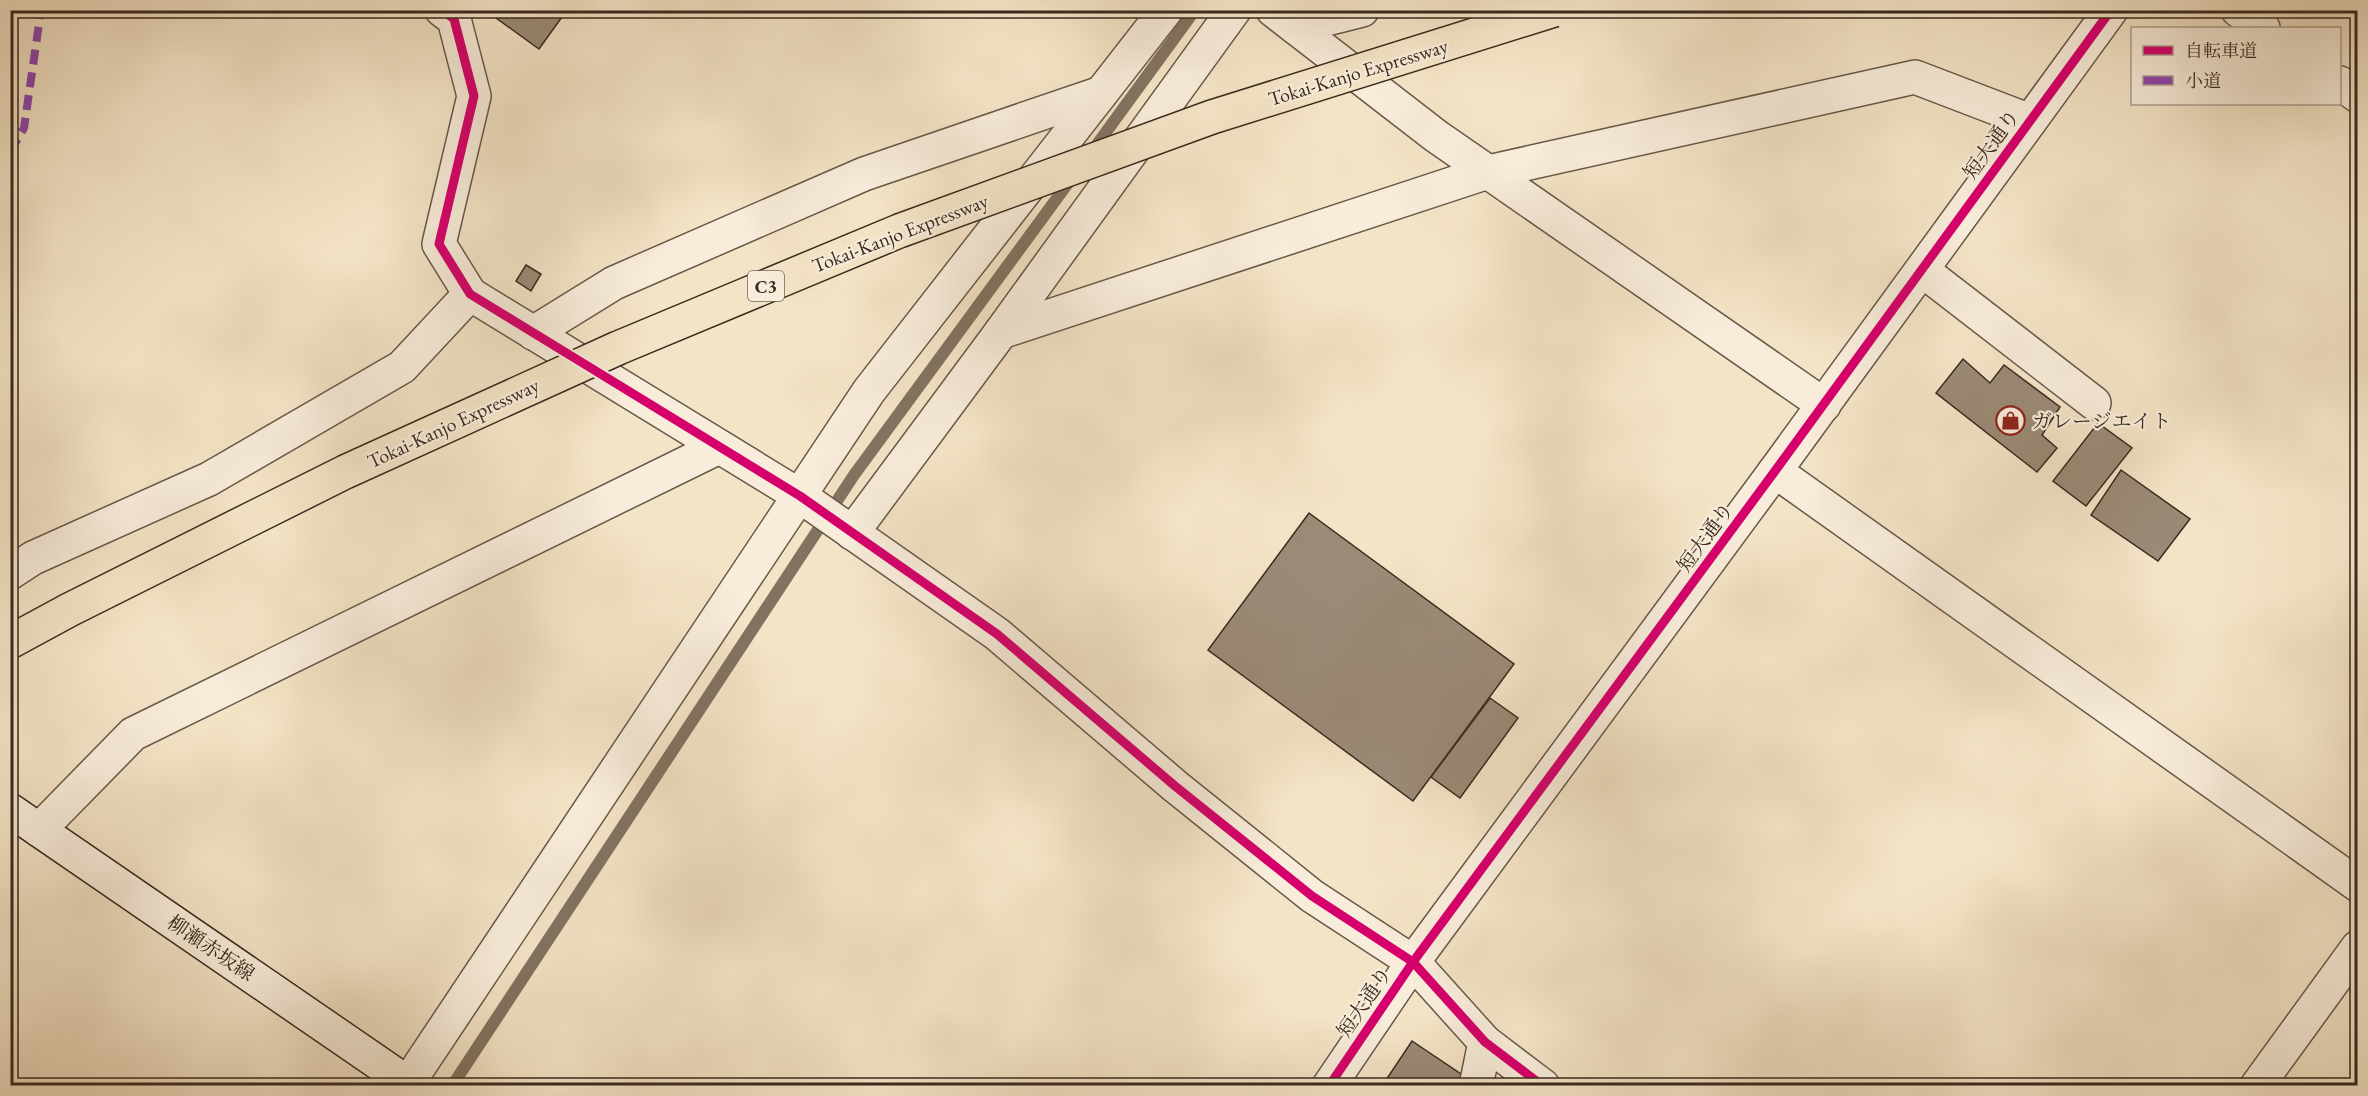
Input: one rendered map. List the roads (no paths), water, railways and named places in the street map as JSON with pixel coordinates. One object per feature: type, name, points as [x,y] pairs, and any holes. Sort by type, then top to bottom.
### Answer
[{"type":"highway","name":"Tokai-Kanjo Expressway","points":[[10,642],[69,610],[345,472],[618,348],[899,231],[1212,117],[1554,10]]},
{"type":"street","points":[[442,10],[454,20],[474,96],[440,244],[470,294],[806,501],[997,634],[1175,786],[1312,896],[1413,962],[1485,1042],[1544,1086]]},
{"type":"street","points":[[409,1085],[806,501],[869,391],[1166,10]]},
{"type":"street","points":[[846,529],[1000,332],[1234,10]]},
{"type":"street","points":[[1284,19],[1362,10]]},
{"type":"street","name":"短大通り","points":[[1329,1086],[1413,962],[1824,405],[2111,10]]},
{"type":"street","points":[[2238,10],[2262,27]]},
{"type":"street","points":[[1284,19],[1436,136],[1824,405]]},
{"type":"street","points":[[1000,332],[1488,172],[1915,77],[2030,121]]},
{"type":"street","points":[[2341,84],[2358,96]]},
{"type":"street","points":[[533,333],[614,283],[864,174],[1101,93]]},
{"type":"street","points":[[1922,270],[2094,404]]},
{"type":"street","points":[[10,573],[33,558],[209,479],[402,367],[470,294]]},
{"type":"street","points":[[39,830],[133,734],[719,447]]},
{"type":"street","points":[[1775,471],[2358,885]]},
{"type":"street","name":"柳瀬赤坂線","points":[[10,810],[409,1085]]},
{"type":"street","points":[[2256,1086],[2358,947]]},
{"type":"street","points":[[1476,1086],[1485,1042]]},
{"type":"waterway","points":[[1090,154],[1195,10]]},
{"type":"waterway","points":[[452,1086],[854,475],[1074,175]]},
{"type":"place","name":"ガレージエイト","points":[[2011,421]]}]
